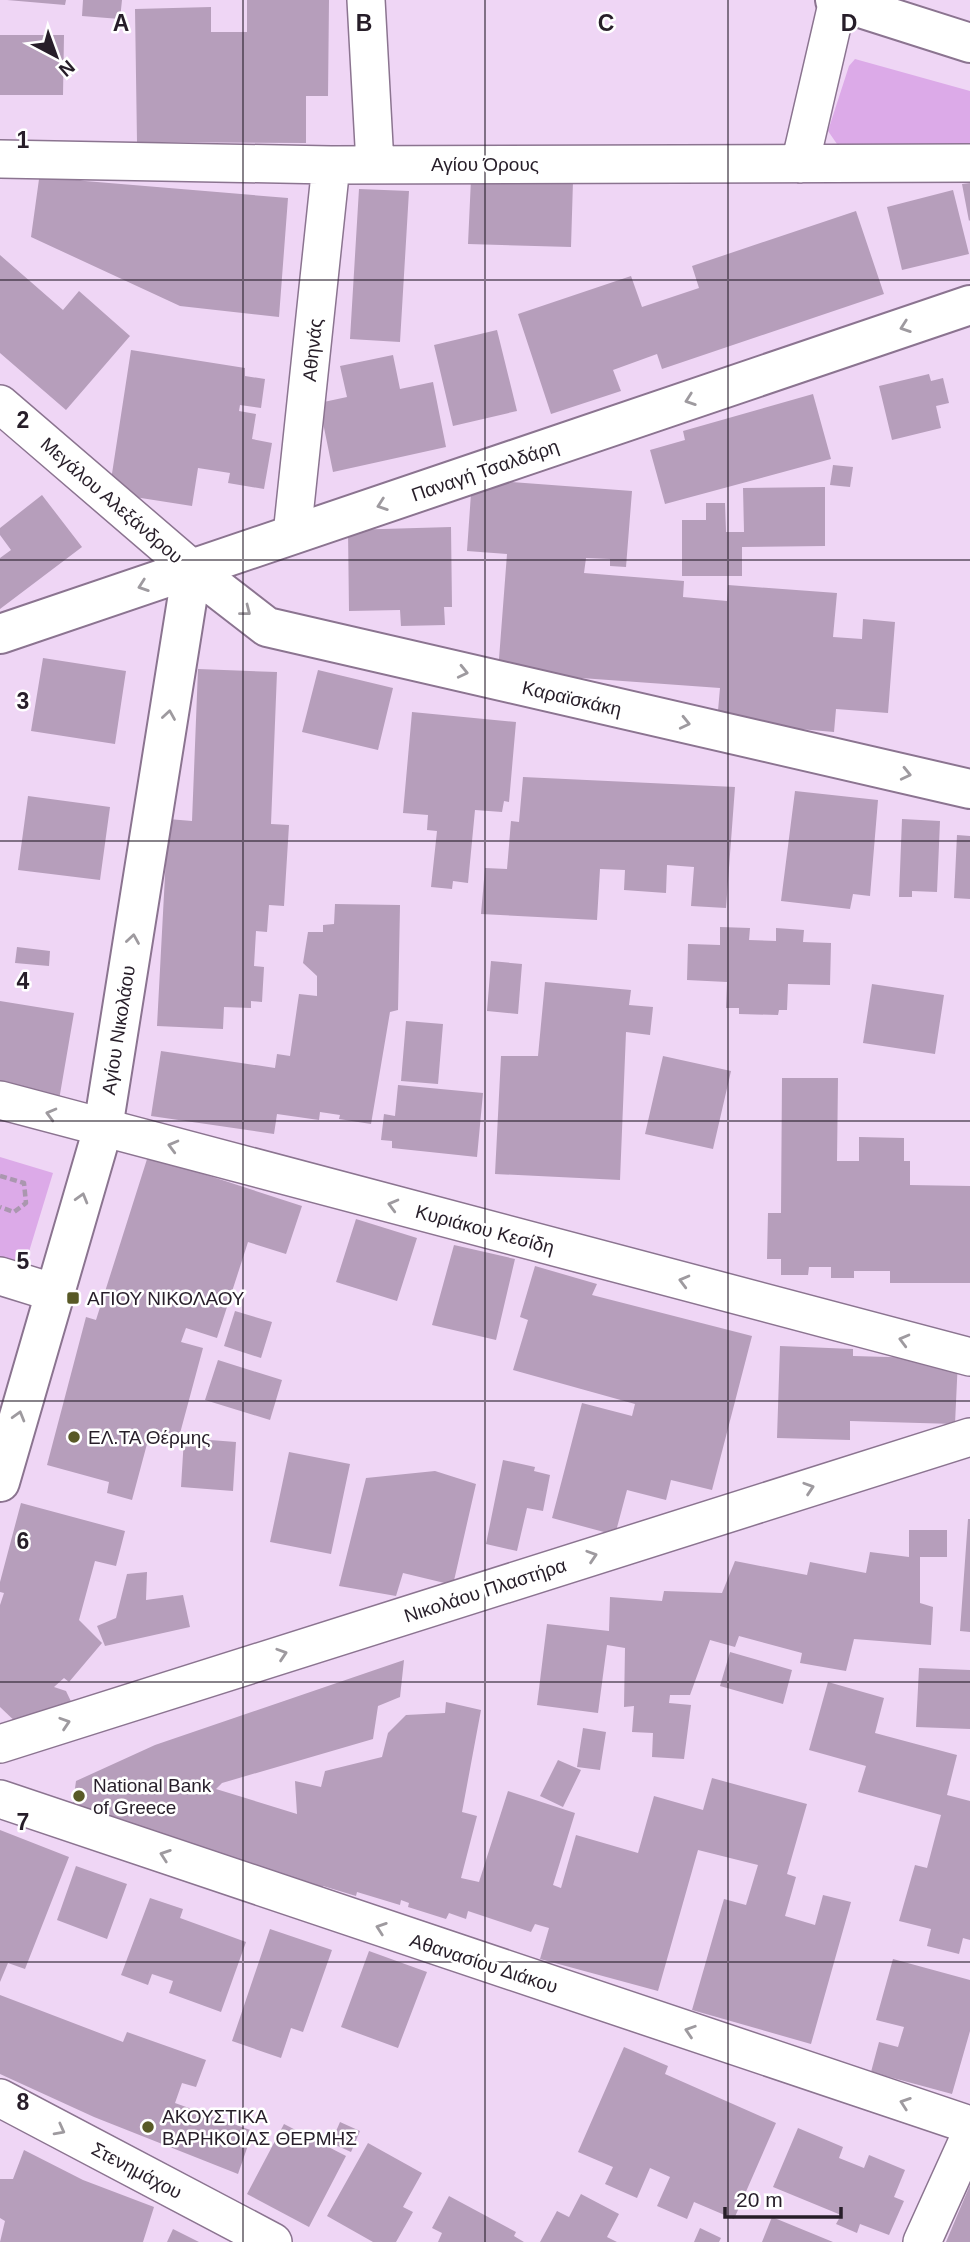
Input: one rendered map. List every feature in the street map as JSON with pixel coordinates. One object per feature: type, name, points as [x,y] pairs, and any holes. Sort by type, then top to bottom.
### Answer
[{"type":"street","points":[[366,0],[375,164]]},
{"type":"street","points":[[800,164],[837,0],[970,43]]},
{"type":"street","name":"Αγίου Όρους","points":[[0,159],[331,165],[970,163]]},
{"type":"street","name":"Αθηνάς","points":[[292,535],[331,165]]},
{"type":"street","name":"Παναγή Τσαλδάρη","points":[[0,634],[970,305]]},
{"type":"street","name":"Μεγάλου Αλεξάνδρου","points":[[0,404],[192,569]]},
{"type":"street","name":"Καραϊσκάκη","points":[[192,569],[267,627],[970,789]]},
{"type":"street","name":"Αγίου Νικολάου","points":[[0,1482],[103,1128],[192,569]]},
{"type":"street","name":"Κυριάκου Κεσίδη","points":[[0,1100],[970,1357]]},
{"type":"street","points":[[0,1276],[55,1293]]},
{"type":"street","name":"Νικολάου Πλαστήρα","points":[[0,1744],[970,1437]]},
{"type":"street","name":"Αθανασίου Διάκου","points":[[0,1798],[970,2124]]},
{"type":"street","name":"Στενημάχου","points":[[0,2098],[273,2242]]},
{"type":"street","points":[[922,2242],[970,2136]]},
{"type":"path","points":[[0,1176],[24,1183],[26,1203],[14,1212],[0,1207]]},
{"type":"shaded area","points":[[855,59],[970,91],[970,146],[837,144],[828,131],[849,66]]},
{"type":"shaded area","points":[[0,1157],[53,1173],[24,1268],[0,1261]]},
{"type":"building","points":[[7,0],[66,0],[65,5]]},
{"type":"building","points":[[83,0],[122,0],[120,19],[82,16]]},
{"type":"building","points":[[247,0],[329,0],[328,96],[306,96],[306,143],[137,142],[135,9],[211,7],[211,32],[247,32]]},
{"type":"building","points":[[0,35],[64,35],[63,95],[0,95]]},
{"type":"building","points":[[40,172],[85,181],[288,198],[279,317],[180,306],[31,237]]},
{"type":"building","points":[[471,179],[573,181],[571,247],[468,244]]},
{"type":"building","points":[[970,183],[970,220],[969,221],[962,184]]},
{"type":"building","points":[[359,189],[409,191],[400,342],[350,339]]},
{"type":"building","points":[[953,190],[969,254],[902,270],[887,207]]},
{"type":"building","points":[[856,211],[884,294],[662,369],[657,354],[613,370],[621,391],[551,414],[518,314],[631,276],[642,307],[699,288],[692,266]]},
{"type":"building","points":[[0,255],[63,310],[79,291],[130,336],[66,410],[0,353]]},
{"type":"building","points":[[497,330],[517,411],[453,426],[434,345]]},
{"type":"building","points":[[131,350],[245,368],[245,376],[265,379],[261,408],[240,405],[239,411],[256,414],[252,439],[272,443],[264,489],[228,483],[230,473],[198,468],[192,506],[109,493]]},
{"type":"building","points":[[393,355],[400,389],[433,382],[446,447],[333,472],[319,403],[347,397],[340,366]]},
{"type":"building","points":[[929,374],[931,381],[943,378],[949,403],[936,406],[941,428],[892,440],[879,386]]},
{"type":"building","points":[[813,394],[831,459],[665,504],[650,450],[685,440],[683,431]]},
{"type":"building","points":[[833,465],[853,467],[850,487],[830,485]]},
{"type":"building","points":[[472,479],[632,491],[626,567],[610,566],[610,559],[586,558],[584,573],[684,581],[683,597],[727,601],[728,585],[837,593],[833,637],[862,639],[863,619],[895,622],[888,713],[836,709],[834,732],[717,722],[720,688],[498,672],[507,554],[467,551]]},
{"type":"building","points":[[825,487],[825,546],[742,547],[742,576],[682,576],[682,520],[706,520],[706,503],[725,503],[726,532],[744,532],[743,488]]},
{"type":"building","points":[[42,495],[82,547],[0,609],[0,558],[11,550],[0,535],[0,528]]},
{"type":"building","points":[[451,527],[452,607],[444,607],[445,625],[401,626],[400,610],[349,611],[348,530]]},
{"type":"building","points":[[43,658],[126,671],[115,744],[31,731]]},
{"type":"building","points":[[198,669],[277,672],[271,824],[289,825],[284,906],[269,905],[267,932],[256,931],[254,966],[264,967],[262,1002],[251,1001],[251,1008],[224,1007],[223,1029],[157,1026],[168,819],[192,821]]},
{"type":"building","points":[[318,670],[393,688],[378,750],[302,732]]},
{"type":"building","points":[[412,712],[516,722],[509,802],[504,801],[502,812],[475,810],[468,883],[453,881],[452,889],[431,887],[437,831],[427,830],[428,815],[403,813]]},
{"type":"building","points":[[523,777],[735,787],[726,908],[691,906],[694,867],[667,865],[666,893],[624,890],[625,870],[600,869],[597,920],[481,914],[485,868],[507,869],[511,821],[519,822]]},
{"type":"building","points":[[795,791],[878,800],[870,896],[853,894],[850,909],[781,901]]},
{"type":"building","points":[[28,796],[110,807],[100,880],[18,870]]},
{"type":"building","points":[[902,819],[940,821],[937,892],[912,891],[912,897],[899,897]]},
{"type":"building","points":[[957,835],[970,836],[970,899],[954,898]]},
{"type":"building","points":[[335,904],[400,905],[398,1010],[390,1012],[371,1124],[339,1119],[340,1115],[320,1112],[319,1120],[277,1114],[274,1134],[151,1116],[161,1051],[275,1068],[277,1054],[290,1056],[299,994],[317,996],[317,976],[303,963],[308,932],[323,932],[323,925],[334,924]]},
{"type":"building","points":[[720,927],[750,928],[749,940],[776,941],[776,928],[804,930],[803,942],[831,943],[830,985],[788,984],[787,1010],[779,1010],[778,1015],[739,1014],[739,1008],[726,1008],[727,982],[687,980],[688,944],[720,945]]},
{"type":"building","points":[[17,947],[50,951],[49,966],[15,963]]},
{"type":"building","points":[[491,961],[522,964],[518,1014],[487,1011]]},
{"type":"building","points":[[545,982],[631,990],[629,1005],[653,1007],[650,1035],[626,1032],[620,1180],[495,1174],[501,1056],[538,1056]]},
{"type":"building","points":[[872,984],[944,995],[935,1054],[863,1043]]},
{"type":"building","points":[[0,1001],[74,1013],[59,1100],[0,1090]]},
{"type":"building","points":[[406,1021],[443,1024],[438,1084],[401,1081]]},
{"type":"building","points":[[663,1056],[731,1071],[713,1149],[645,1134]]},
{"type":"building","points":[[782,1078],[838,1078],[837,1161],[859,1161],[859,1137],[904,1138],[904,1161],[910,1161],[910,1185],[970,1186],[970,1283],[890,1283],[890,1271],[854,1271],[854,1278],[831,1278],[831,1267],[809,1267],[808,1275],[781,1275],[781,1259],[767,1259],[768,1213],[781,1213]]},
{"type":"building","points":[[398,1085],[483,1093],[477,1157],[392,1148],[392,1141],[381,1140],[384,1114],[395,1116]]},
{"type":"building","points":[[148,1156],[302,1206],[286,1254],[248,1242],[217,1338],[186,1328],[181,1342],[203,1348],[179,1437],[151,1429],[132,1500],[107,1493],[109,1482],[47,1465],[86,1317],[96,1320]]},
{"type":"building","points":[[356,1219],[417,1238],[397,1301],[336,1282]]},
{"type":"building","points":[[454,1245],[515,1259],[496,1340],[432,1325]]},
{"type":"building","points":[[535,1266],[597,1284],[592,1295],[752,1336],[712,1490],[671,1480],[666,1500],[627,1490],[615,1535],[552,1518],[582,1403],[632,1416],[635,1404],[513,1370],[528,1320],[520,1317]]},
{"type":"building","points":[[235,1311],[272,1322],[261,1358],[224,1346]]},
{"type":"building","points":[[780,1346],[853,1349],[853,1356],[958,1359],[955,1424],[850,1421],[850,1440],[777,1438]]},
{"type":"building","points":[[218,1360],[282,1380],[270,1420],[205,1400]]},
{"type":"building","points":[[184,1438],[236,1442],[233,1491],[181,1487]]},
{"type":"building","points":[[289,1452],[350,1464],[331,1554],[270,1542]]},
{"type":"building","points":[[503,1460],[535,1467],[534,1471],[550,1475],[543,1511],[527,1508],[517,1551],[486,1544]]},
{"type":"building","points":[[435,1471],[476,1484],[453,1585],[403,1573],[396,1596],[339,1586],[366,1478]]},
{"type":"building","points":[[21,1503],[125,1531],[116,1566],[95,1561],[79,1620],[102,1643],[69,1682],[64,1678],[54,1687],[66,1691],[76,1712],[21,1727],[0,1707],[0,1605],[4,1593],[0,1592],[0,1582]]},
{"type":"building","points":[[970,1519],[970,1632],[960,1631]]},
{"type":"building","points":[[909,1530],[947,1530],[947,1557],[920,1557],[920,1603],[933,1607],[931,1645],[854,1639],[846,1671],[800,1663],[802,1653],[739,1636],[735,1647],[710,1640],[690,1695],[670,1695],[669,1703],[691,1705],[684,1759],[652,1757],[653,1733],[632,1732],[634,1706],[624,1707],[625,1648],[607,1645],[598,1713],[537,1705],[547,1624],[609,1631],[610,1597],[662,1601],[664,1591],[722,1593],[735,1561],[807,1575],[810,1562],[866,1573],[870,1552],[909,1557]]},
{"type":"building","points":[[147,1572],[146,1600],[183,1595],[190,1627],[105,1646],[97,1626],[116,1618],[127,1574]]},
{"type":"building","points":[[730,1652],[792,1670],[783,1704],[720,1686]]},
{"type":"building","points":[[404,1660],[400,1697],[378,1706],[373,1739],[222,1783],[216,1789],[297,1814],[295,1781],[321,1787],[325,1771],[382,1757],[388,1733],[406,1715],[445,1713],[446,1702],[481,1710],[462,1812],[477,1816],[461,1878],[479,1882],[508,1791],[575,1813],[553,1885],[561,1888],[576,1835],[638,1853],[654,1796],[703,1810],[712,1778],[807,1804],[787,1874],[796,1877],[785,1916],[815,1925],[823,1895],[851,1902],[811,2044],[692,2010],[724,1899],[746,1905],[758,1865],[698,1850],[658,1991],[540,1959],[549,1928],[535,1924],[531,1932],[468,1911],[466,1919],[449,1913],[446,1919],[408,1907],[409,1903],[401,1900],[400,1905],[357,1892],[356,1896],[323,1886],[321,1894],[71,1817],[76,1781],[155,1745]]},
{"type":"building","points":[[919,1668],[970,1670],[970,1729],[916,1727]]},
{"type":"building","points":[[828,1682],[884,1698],[875,1733],[957,1755],[947,1795],[970,1801],[970,1940],[963,1938],[959,1954],[927,1946],[931,1929],[899,1921],[915,1865],[927,1868],[941,1815],[858,1792],[866,1766],[809,1750]]},
{"type":"building","points":[[583,1728],[606,1732],[600,1770],[577,1767]]},
{"type":"building","points":[[558,1760],[581,1770],[563,1807],[540,1796]]},
{"type":"building","points":[[0,1830],[69,1857],[25,1969],[8,1963],[0,1982]]},
{"type":"building","points":[[76,1866],[127,1884],[107,1939],[57,1920]]},
{"type":"building","points":[[150,1898],[183,1909],[180,1918],[246,1942],[221,2012],[169,1993],[173,1981],[152,1974],[148,1985],[121,1975]]},
{"type":"building","points":[[270,1929],[332,1950],[303,2032],[291,2028],[281,2058],[232,2041]]},
{"type":"building","points":[[369,1951],[427,1972],[398,2048],[341,2027]]},
{"type":"building","points":[[893,1959],[970,1980],[970,2031],[952,2094],[871,2072],[879,2042],[898,2047],[904,2027],[876,2020]]},
{"type":"building","points":[[0,1995],[123,2042],[127,2032],[206,2060],[196,2087],[182,2083],[175,2103],[253,2131],[238,2174],[94,2117],[0,2074]]},
{"type":"building","points":[[624,2047],[668,2066],[665,2074],[776,2123],[734,2219],[694,2202],[687,2219],[657,2206],[670,2177],[650,2168],[637,2198],[605,2184],[613,2167],[578,2152]]},
{"type":"building","points":[[340,2122],[360,2131],[351,2152],[331,2143]]},
{"type":"building","points":[[284,2124],[346,2156],[309,2227],[247,2194]]},
{"type":"building","points":[[798,2128],[843,2147],[839,2158],[864,2168],[869,2155],[905,2170],[894,2197],[904,2201],[889,2235],[860,2224],[857,2233],[836,2224],[841,2215],[773,2187]]},
{"type":"building","points":[[368,2143],[422,2173],[403,2207],[413,2212],[396,2242],[373,2242],[327,2216]]},
{"type":"building","points":[[24,2150],[83,2180],[154,2207],[143,2242],[0,2242],[5,2221],[0,2218],[0,2179],[13,2179]]},
{"type":"building","points":[[970,2185],[970,2242],[946,2242]]},
{"type":"building","points":[[581,2194],[619,2214],[607,2237],[617,2242],[540,2242],[557,2211],[569,2217]]},
{"type":"building","points":[[449,2196],[516,2232],[514,2236],[524,2242],[438,2242],[442,2233],[432,2228]]},
{"type":"building","points":[[772,2217],[833,2242],[762,2242]]},
{"type":"building","points":[[700,2228],[721,2238],[719,2242],[694,2242]]},
{"type":"building","points":[[173,2229],[199,2242],[167,2242]]},
{"type":"place","name":"ΑΓΙΟΥ ΝΙΚΟΛΑΟΥ","points":[[73,1298]]},
{"type":"place","name":"ΕΛ.ΤΑ Θέρμης","points":[[74,1437]]},
{"type":"place","name":"National Bank of Greece","points":[[79,1796]]},
{"type":"place","name":"ΑΚΟΥΣΤΙΚΑ ΒΑΡΗΚΟΙΑΣ ΘΕΡΜΗΣ","points":[[148,2127]]}]
